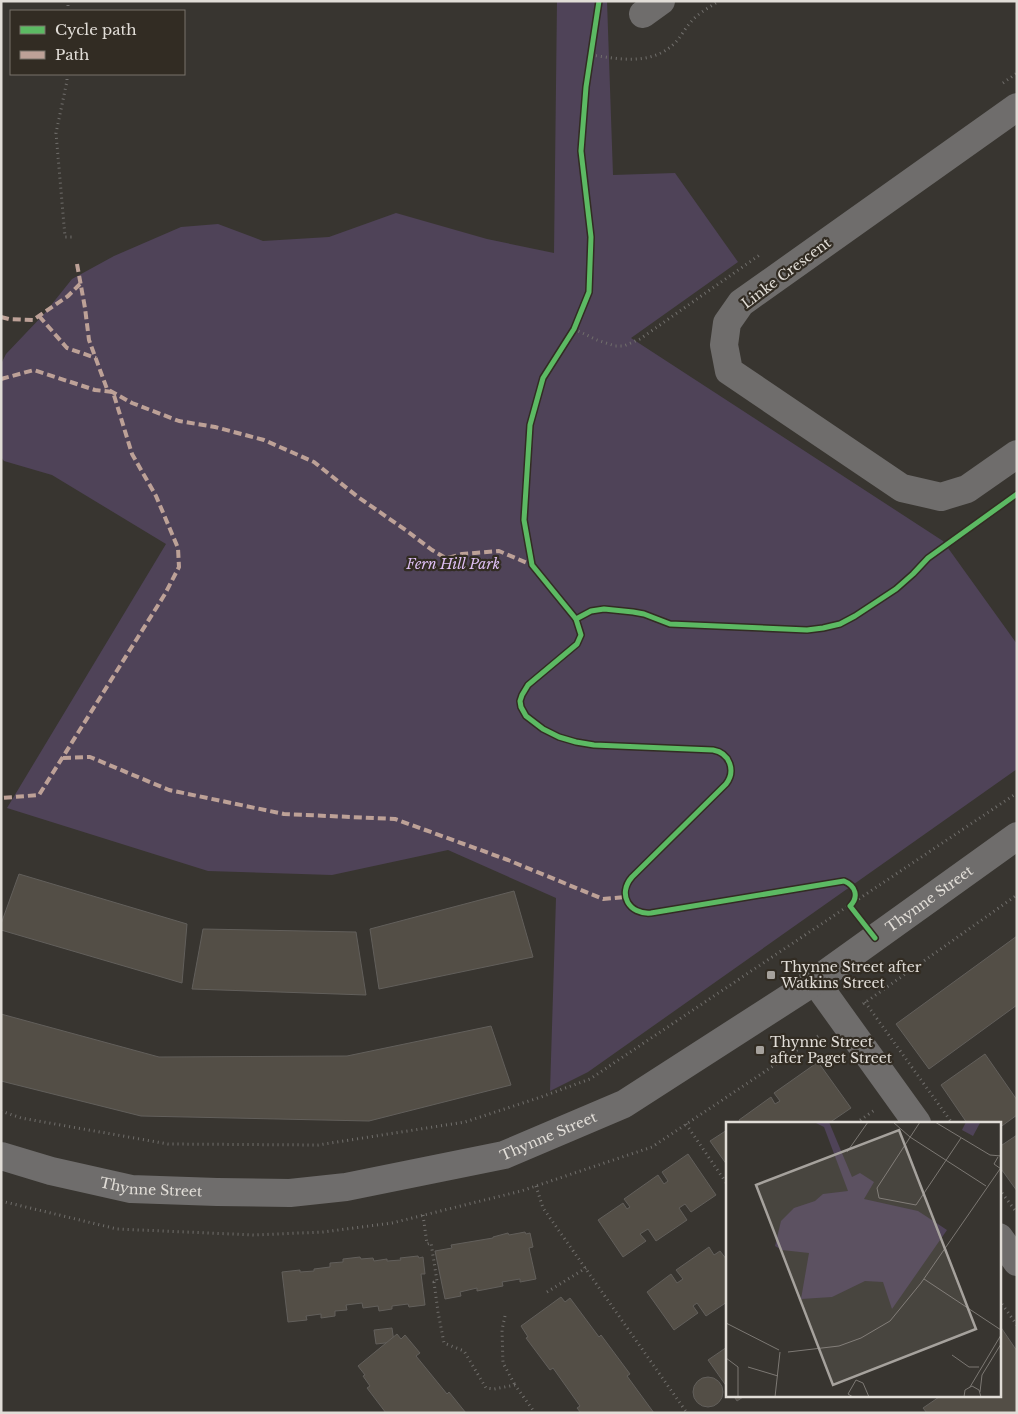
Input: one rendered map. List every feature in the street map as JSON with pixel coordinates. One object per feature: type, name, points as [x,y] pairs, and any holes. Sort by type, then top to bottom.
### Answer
[{"type":"street","name":"Linke Crescent","points":[[1017,107],[741,303],[727,324],[724,346],[729,371],[902,488],[941,498],[967,489],[1017,454]]},
{"type":"street","name":"Thynne Street","points":[[1,1156],[51,1171],[131,1189],[290,1193],[346,1187],[504,1155],[624,1104],[815,981],[1017,836]]},
{"type":"street","points":[[815,981],[916,1122]]},
{"type":"street","points":[[1000,1238],[1017,1262]]},
{"type":"path","points":[[591,55],[632,60],[651,57],[676,42],[691,21],[719,1]]},
{"type":"path","points":[[590,63],[592,46]]},
{"type":"path","points":[[67,75],[56,133],[65,237],[75,237]]},
{"type":"path","points":[[569,337],[578,319]]},
{"type":"path","points":[[574,328],[597,340],[615,346],[624,346],[640,339]]},
{"type":"path","points":[[1,1111],[21,1118],[168,1144],[318,1146],[465,1122],[590,1079],[1017,793]]},
{"type":"path","points":[[850,906],[854,902],[856,893]]},
{"type":"path","points":[[850,906],[875,938]]},
{"type":"path","points":[[865,1002],[951,1122]]},
{"type":"path","points":[[857,1122],[877,1108]]},
{"type":"path","points":[[686,1124],[726,1183]]},
{"type":"path","points":[[536,1186],[544,1208],[687,1413]]},
{"type":"path","points":[[1000,1189],[1017,1213]]},
{"type":"path","points":[[423,1216],[427,1244],[431,1243],[437,1281],[434,1282],[444,1343],[464,1351],[486,1388],[494,1389],[515,1385]]},
{"type":"path","points":[[547,1292],[586,1268]]},
{"type":"path","points":[[1000,1301],[1017,1325]]},
{"type":"path","points":[[505,1316],[502,1330],[503,1363],[515,1385],[535,1413]]},
{"type":"green space","name":"Fern Hill Park","points":[[557,1],[607,1],[613,175],[675,173],[738,262],[631,338],[943,541],[1017,644],[1017,769],[588,1072],[550,1091],[556,898],[448,850],[332,875],[208,871],[7,808],[166,544],[52,475],[4,461],[1,457],[1,364],[6,354],[44,314],[72,279],[114,256],[181,227],[218,224],[263,241],[329,237],[396,213],[487,239],[554,253]]},
{"type":"building","points":[[19,874],[187,924],[182,983],[1,930],[1,924]]},
{"type":"building","points":[[514,891],[533,957],[379,989],[370,929]]},
{"type":"building","points":[[203,929],[356,932],[366,995],[192,989]]},
{"type":"building","points":[[1017,936],[1017,1005],[929,1069],[896,1024]]},
{"type":"building","points":[[1,1014],[159,1057],[347,1056],[491,1026],[511,1085],[369,1121],[141,1116],[1,1081]]},
{"type":"building","points":[[985,1054],[1017,1100],[1017,1115],[1000,1127],[1000,1122],[966,1122],[941,1085]]},
{"type":"building","points":[[818,1062],[851,1108],[830,1122],[740,1122],[739,1120],[771,1097],[775,1104],[780,1101],[774,1093]]},
{"type":"building","points":[[726,1131],[726,1164],[710,1141]]},
{"type":"building","points":[[1017,1135],[1017,1191],[1000,1167],[1000,1146]]},
{"type":"building","points":[[688,1154],[716,1195],[691,1212],[685,1204],[679,1208],[687,1220],[656,1241],[648,1229],[640,1234],[646,1241],[623,1257],[598,1220],[623,1203],[627,1209],[630,1207],[624,1199],[658,1175],[664,1184],[668,1181],[662,1172]]},
{"type":"building","points":[[525,1232],[526,1234],[530,1233],[533,1247],[529,1248],[536,1279],[520,1282],[520,1279],[502,1282],[503,1286],[477,1291],[477,1288],[460,1292],[461,1296],[445,1299],[435,1251],[452,1248],[451,1245],[493,1238],[508,1233],[509,1235]]},
{"type":"building","points":[[709,1247],[714,1255],[720,1251],[726,1259],[726,1303],[706,1316],[697,1303],[693,1306],[698,1313],[674,1330],[647,1292],[671,1274],[677,1283],[683,1279],[676,1270]]},
{"type":"building","points":[[418,1256],[419,1258],[423,1257],[425,1274],[421,1274],[425,1305],[409,1307],[408,1304],[392,1306],[392,1309],[379,1311],[378,1306],[363,1308],[362,1303],[346,1305],[347,1310],[335,1311],[335,1316],[321,1318],[321,1314],[306,1316],[307,1320],[288,1322],[282,1272],[314,1271],[314,1269],[330,1267],[330,1263],[343,1262],[343,1259],[360,1257],[361,1259],[373,1258],[374,1261],[387,1259],[387,1261]]},
{"type":"building","points":[[561,1297],[565,1302],[570,1298],[599,1337],[601,1335],[630,1374],[627,1376],[654,1413],[581,1413],[577,1408],[580,1406],[553,1368],[550,1370],[526,1338],[528,1337],[521,1326]]},
{"type":"building","points":[[1000,1326],[1017,1351],[1017,1413],[927,1413],[923,1408],[941,1396],[1000,1396]]},
{"type":"building","points":[[392,1328],[394,1342],[376,1344],[374,1330]]},
{"type":"building","points":[[397,1334],[401,1339],[405,1335],[420,1353],[416,1356],[447,1394],[449,1392],[466,1413],[386,1413],[367,1388],[370,1386],[358,1366]]},
{"type":"building","points":[[726,1348],[726,1386],[708,1360]]},
{"type":"building","points":[[708,1377],[719,1381],[723,1392],[719,1403],[708,1407],[697,1403],[693,1392],[697,1381]]},
{"type":"building","points":[[734,1396],[744,1396],[737,1401]]},
{"type":"marked path","points":[[77,264],[89,340],[107,389],[132,403],[179,421],[215,427],[264,440],[314,462],[358,497],[444,557],[499,551],[532,565]]},
{"type":"marked path","points":[[1,317],[33,320],[68,296],[80,284]]},
{"type":"marked path","points":[[39,316],[67,348],[96,358]]},
{"type":"marked path","points":[[1,379],[34,370],[95,390],[113,392],[132,454],[156,496],[178,548],[179,567],[165,594],[39,795],[1,798]]},
{"type":"marked path","points":[[63,758],[90,757],[169,790],[284,814],[395,819],[508,860],[603,899],[626,897]]},
{"type":"cycle path","points":[[599,1],[586,87],[581,151],[591,237],[589,292],[574,329],[543,378],[530,425],[524,520],[532,565],[576,619],[581,635],[577,644],[528,685],[520,701],[521,707],[526,716],[543,729],[559,737],[576,742],[594,745],[713,750],[724,755],[730,763],[731,774],[726,784],[632,877],[626,890],[626,896],[631,907],[637,911],[651,913],[844,881],[855,892],[855,899],[850,906],[875,938]]},
{"type":"cycle path","points":[[576,619],[591,611],[604,609],[644,614],[670,624],[807,630],[840,624],[896,589],[928,558],[1017,494]]},
{"type":"place","name":"Thynne Street after Watkins Street","points":[[771,975]]},
{"type":"place","name":"Thynne Street after Paget Street","points":[[760,1050]]}]
